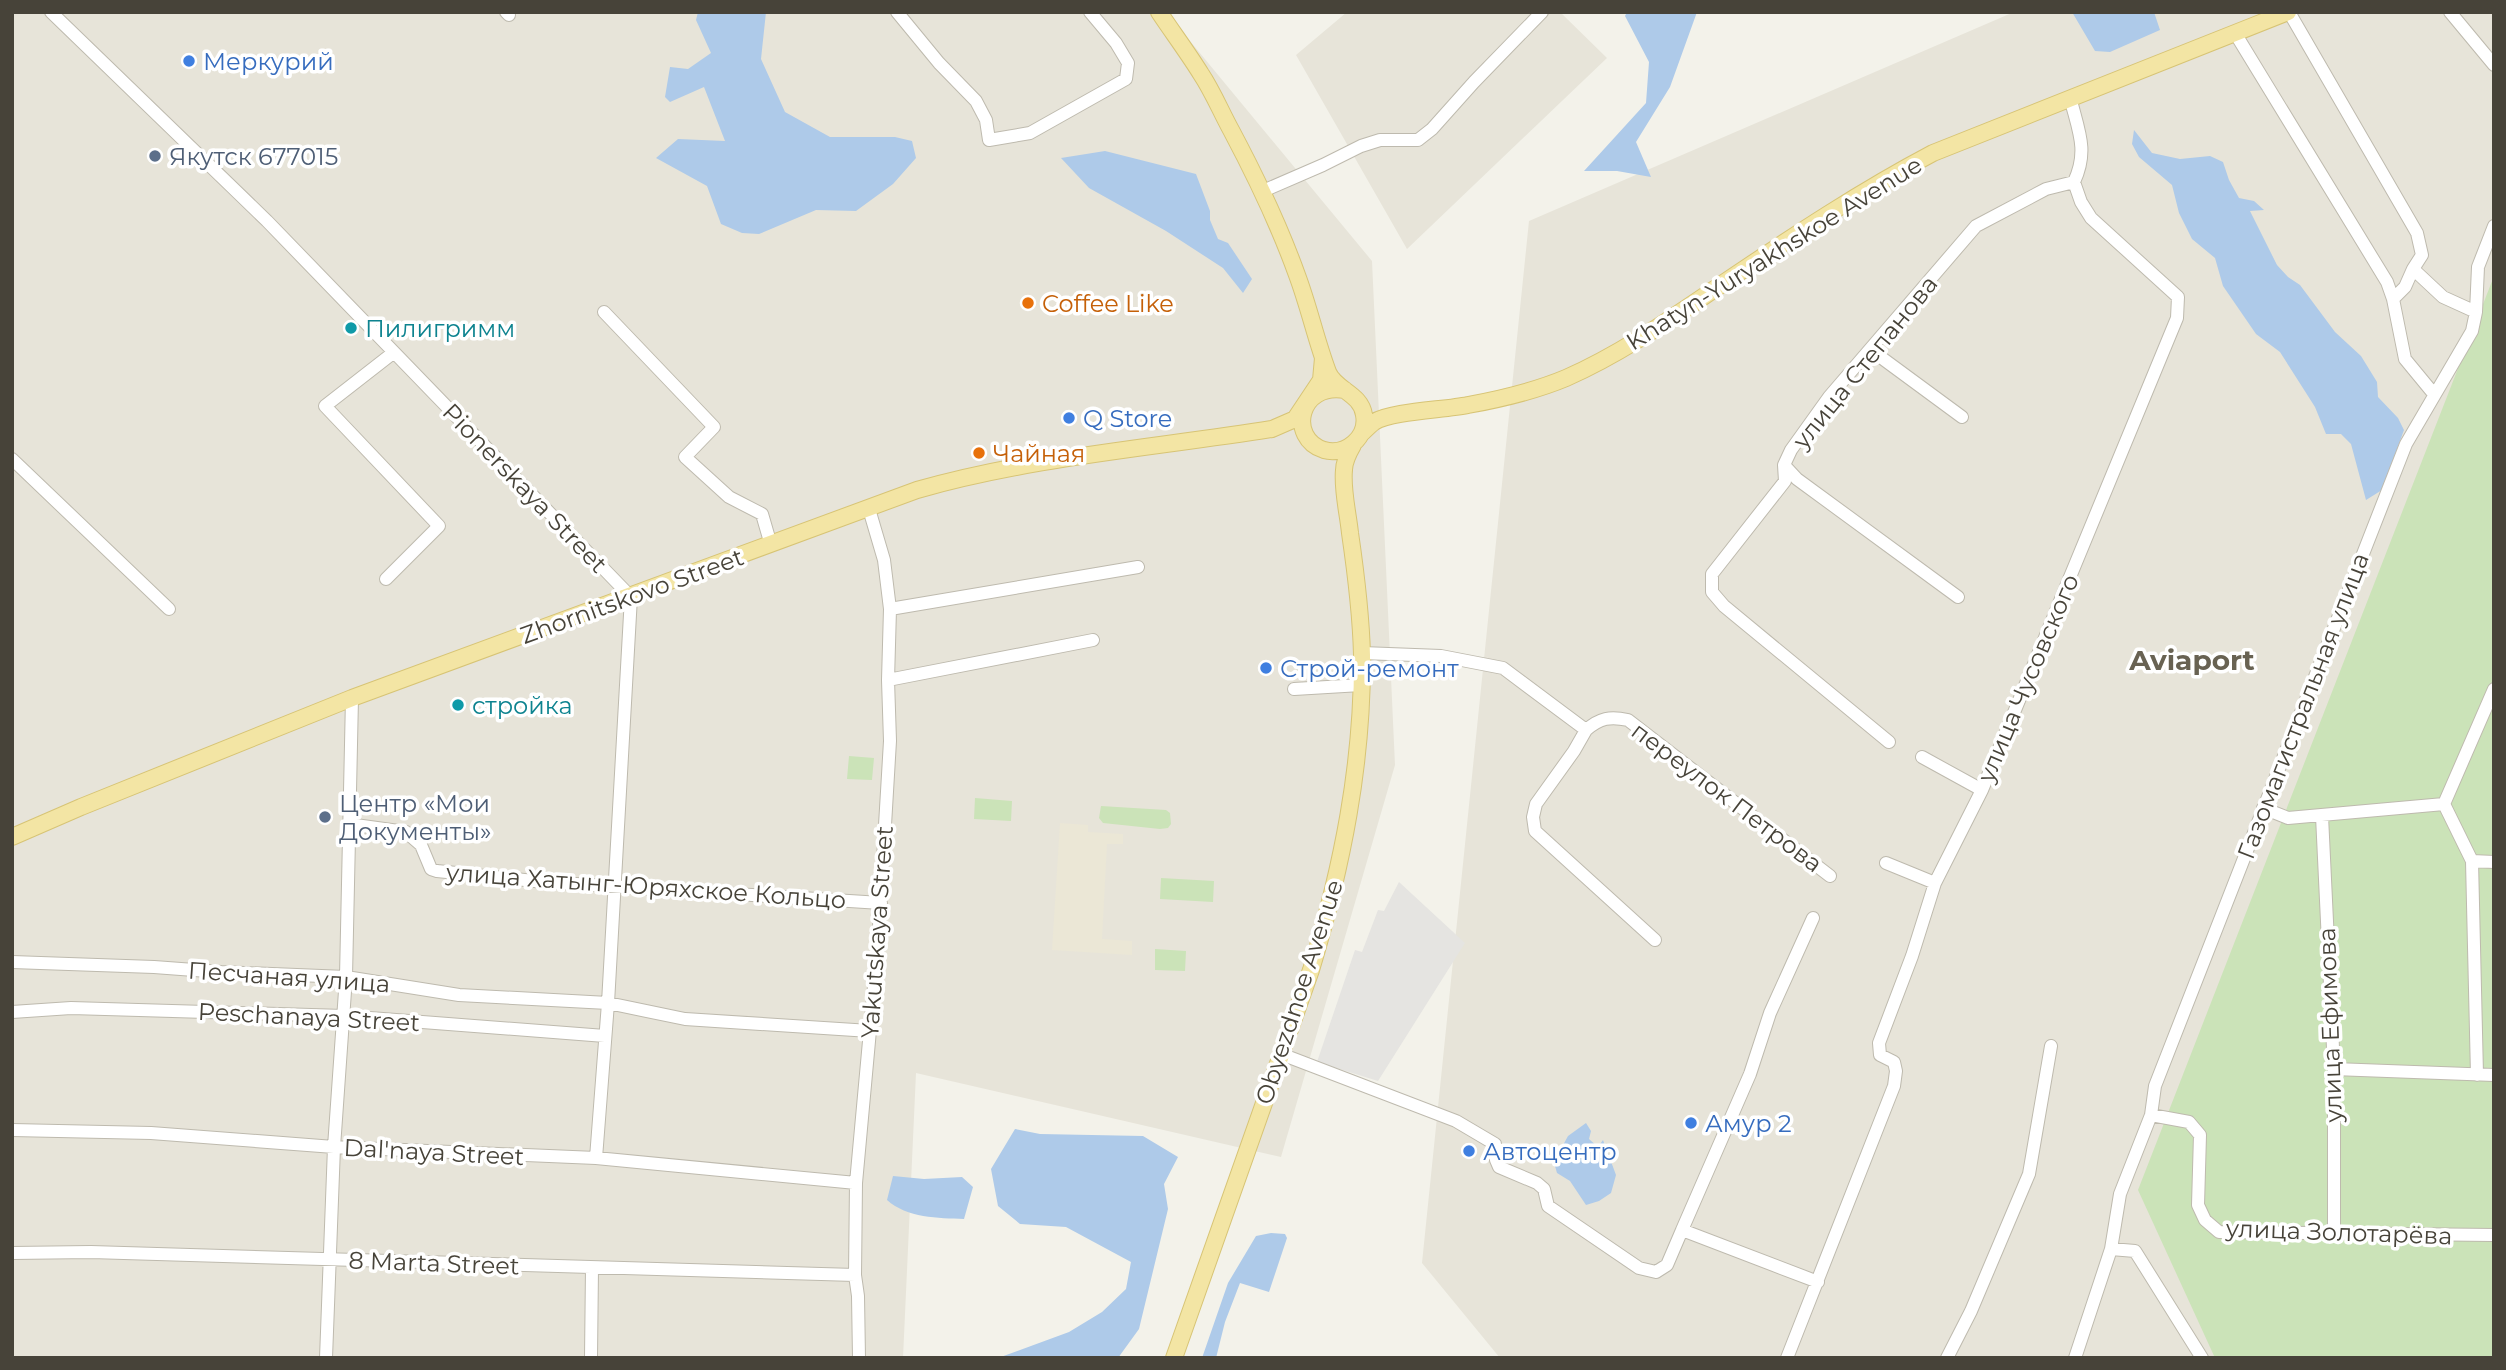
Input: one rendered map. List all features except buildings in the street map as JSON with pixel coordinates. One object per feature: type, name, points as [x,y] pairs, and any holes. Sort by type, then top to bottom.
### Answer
[{"type":"main road","points":[[1159,12],[1203,76],[1263,191],[1297,275],[1332,380],[1351,394],[1364,415],[1357,439],[1344,449],[1319,447],[1303,429],[1302,418],[1307,402],[1321,380],[1323,358]]},
{"type":"main road","name":"Khatyn-Yuryakhskoe Avenue","points":[[1357,439],[1375,421],[1412,412],[1467,405],[1534,389],[1601,362],[1662,325],[1802,230],[1887,177],[1933,153],[2288,12]]},
{"type":"main road","points":[[1307,402],[1318,392],[1332,388],[1351,394]]},
{"type":"main road","name":"Khatyn-Yuryakhskoe Avenue","points":[[1351,394],[1374,410],[1412,412]]},
{"type":"main road","name":"Zhornitskovo Street","points":[[1272,429],[1295,419],[1307,402]]},
{"type":"main road","name":"Zhornitskovo Street","points":[[12,837],[352,698],[917,490],[1020,466],[1272,429],[1298,431],[1319,447]]},
{"type":"main road","name":"Obyezdnoe Avenue","points":[[1174,1358],[1311,970],[1349,820],[1358,751],[1362,653],[1343,470],[1357,439]]},
{"type":"main road","name":"Obyezdnoe Avenue","points":[[1319,447],[1339,472],[1344,489]]},
{"type":"street","name":"Pionerskaya Street","points":[[51,12],[267,221],[631,597]]},
{"type":"street","points":[[897,12],[976,101],[986,120],[989,140],[1030,134],[1126,79],[1128,62],[1090,12]]},
{"type":"street","points":[[1263,191],[1361,146],[1380,140],[1418,140],[1432,129],[1542,12]]},
{"type":"street","points":[[2288,12],[2417,233],[2422,255],[2405,287],[2393,299]]},
{"type":"street","points":[[2450,12],[2494,65]]},
{"type":"street","points":[[2235,33],[2387,282],[2405,359],[2433,393]]},
{"type":"street","points":[[2070,97],[2083,155],[2082,165],[2074,182]]},
{"type":"street","name":"улица Степанова","points":[[1889,742],[1724,606],[1712,592],[1712,574],[1785,481],[1784,465],[1791,450],[1829,397],[1976,226],[2046,189],[2074,182]]},
{"type":"street","name":"улица Чусовского","points":[[1787,1358],[1894,1086],[1894,1062],[1880,1055],[1879,1043],[1912,956],[1935,883],[1982,790],[2178,318],[2178,297],[2091,218],[2081,202],[2074,182]]},
{"type":"street","name":"Газомагистральная улица","points":[[2111,1249],[2120,1194],[2151,1115],[2155,1086],[2406,444],[2433,393],[2472,331],[2476,312],[2478,267],[2494,226]]},
{"type":"street","points":[[2413,269],[2442,297],[2476,312]]},
{"type":"street","points":[[604,312],[714,427],[685,457],[729,497],[762,513],[771,545]]},
{"type":"street","points":[[1871,350],[1962,417]]},
{"type":"street","points":[[386,579],[439,526],[325,406],[393,353]]},
{"type":"street","points":[[12,459],[169,608]]},
{"type":"street","points":[[1784,465],[1797,479],[1958,597]]},
{"type":"street","name":"Yakutskaya Street","points":[[859,1358],[855,1275],[856,1184],[881,903],[890,741],[890,608],[884,560],[869,509]]},
{"type":"street","points":[[890,608],[1138,567]]},
{"type":"street","points":[[596,1158],[608,1003],[631,597]]},
{"type":"street","points":[[888,680],[1093,640]]},
{"type":"street","points":[[1362,653],[1441,656],[1503,668],[1586,730],[1536,804],[1533,817],[1535,831],[1655,940]]},
{"type":"street","points":[[1294,689],[1361,685]]},
{"type":"street","points":[[2477,1075],[2472,861],[2444,804],[2494,689]]},
{"type":"street","points":[[326,1358],[334,1147],[346,977],[352,698]]},
{"type":"street","name":"переулок Петрова","points":[[1586,730],[1597,720],[1613,717],[1628,720],[1830,876]]},
{"type":"street","points":[[1922,757],[1982,790]]},
{"type":"street","points":[[2263,808],[2288,818],[2444,804]]},
{"type":"street","name":"улица Ефимова","points":[[2322,816],[2334,1069],[2334,1234]]},
{"type":"street","name":"улица Хатынг-Юряхское Кольцо","points":[[348,824],[407,832],[421,845],[431,869],[437,871],[614,886],[881,903]]},
{"type":"street","points":[[2472,861],[2494,862]]},
{"type":"street","points":[[1886,863],[1935,883]]},
{"type":"street","points":[[1281,1054],[1456,1121],[1495,1144],[1499,1167],[1545,1189],[1548,1206],[1639,1268],[1656,1272],[1667,1265],[1750,1074],[1775,1002],[1813,918]]},
{"type":"street","name":"Песчаная улица","points":[[12,962],[346,977],[459,995],[608,1003]]},
{"type":"street","points":[[608,1003],[685,1019],[870,1031]]},
{"type":"street","name":"Peschanaya Street","points":[[12,1012],[71,1008],[344,1016],[605,1036]]},
{"type":"street","points":[[1947,1358],[1971,1311],[2029,1174],[2051,1046]]},
{"type":"street","points":[[2334,1069],[2494,1075]]},
{"type":"street","name":"улица Золотарёва","points":[[2151,1115],[2189,1122],[2200,1135],[2197,1205],[2205,1220],[2219,1232],[2494,1235]]},
{"type":"street","name":"Dal'naya Street","points":[[12,1130],[151,1133],[334,1147],[596,1158],[856,1184]]},
{"type":"street","points":[[1682,1230],[1818,1282]]},
{"type":"street","points":[[2075,1358],[2111,1249],[2135,1251],[2202,1358]]},
{"type":"street","name":"8 Marta Street","points":[[12,1253],[91,1252],[855,1275]]},
{"type":"street","points":[[591,1358],[592,1268]]},
{"type":"shaded area","points":[[12,12],[1166,12],[1372,261],[1395,765],[1281,1157],[916,1073],[903,1358],[12,1358]]},
{"type":"shaded area","points":[[1347,12],[1560,12],[1607,58],[1407,249],[1296,55]]},
{"type":"shaded area","points":[[2014,12],[2494,12],[2494,1358],[1500,1358],[1422,1263],[1529,221]]},
{"type":"shaded area","points":[[1060,823],[1088,825],[1088,832],[1123,834],[1123,844],[1107,844],[1102,939],[1132,941],[1132,955],[1052,950]]},
{"type":"shaded area","points":[[1399,882],[1465,943],[1378,1081],[1317,1062],[1355,950],[1362,952],[1378,910],[1384,911]]},
{"type":"green space","points":[[2494,276],[2494,1358],[2215,1358],[2138,1190]]},
{"type":"green space","points":[[849,756],[874,758],[872,780],[847,779]]},
{"type":"green space","points":[[975,798],[1012,801],[1011,821],[974,819]]},
{"type":"green space","points":[[1101,806],[1166,810],[1170,813],[1171,824],[1168,828],[1160,829],[1103,823],[1099,818]]},
{"type":"green space","points":[[1161,878],[1214,881],[1213,902],[1160,899]]},
{"type":"green space","points":[[1155,949],[1186,951],[1185,971],[1155,970]]},
{"type":"water","points":[[698,12],[766,12],[761,59],[785,112],[830,137],[895,137],[912,141],[916,158],[893,184],[856,211],[816,210],[759,234],[742,233],[721,224],[707,186],[656,158],[678,139],[725,141],[704,87],[670,102],[665,97],[670,67],[688,69],[711,53],[696,20]]},
{"type":"water","points":[[1627,12],[1697,12],[1670,87],[1636,142],[1651,177],[1617,171],[1584,171],[1646,103],[1649,62],[1625,16]]},
{"type":"water","points":[[2072,12],[2154,12],[2160,30],[2110,52],[2095,51]]},
{"type":"water","points":[[2134,130],[2152,153],[2180,159],[2210,156],[2223,162],[2239,198],[2254,201],[2264,210],[2250,211],[2277,265],[2300,285],[2335,332],[2361,356],[2377,382],[2378,397],[2398,418],[2404,430],[2382,490],[2366,500],[2351,444],[2341,434],[2326,434],[2315,407],[2280,352],[2256,334],[2223,286],[2215,258],[2192,239],[2179,213],[2172,185],[2139,157],[2132,144]]},
{"type":"water","points":[[1105,151],[1196,174],[1218,239],[1228,243],[1252,279],[1243,293],[1223,268],[1166,231],[1089,188],[1061,158]]},
{"type":"water","points":[[1586,1123],[1591,1131],[1589,1139],[1598,1147],[1603,1140],[1616,1175],[1611,1193],[1586,1205],[1570,1181],[1557,1173],[1555,1166],[1556,1158],[1568,1136]]},
{"type":"water","points":[[1015,1129],[1040,1134],[1143,1136],[1178,1157],[1164,1184],[1168,1209],[1139,1329],[1118,1358],[998,1358],[1069,1332],[1102,1312],[1126,1289],[1131,1262],[1066,1227],[1020,1224],[998,1206],[991,1169]]},
{"type":"water","points":[[893,1176],[924,1179],[962,1177],[973,1187],[964,1219],[923,1216],[895,1206],[887,1200]]},
{"type":"water","points":[[1285,1234],[1287,1238],[1269,1292],[1240,1283],[1225,1322],[1216,1358],[1202,1358],[1228,1283],[1256,1236]]},
{"type":"place","name":"Меркурий","points":[[189,61]]},
{"type":"place","name":"Якутск 677015","points":[[155,156]]},
{"type":"place","name":"Coffee Like","points":[[1028,303]]},
{"type":"place","name":"Пилигримм","points":[[351,328]]},
{"type":"place","name":"Q Store","points":[[1069,418]]},
{"type":"place","name":"Чайная","points":[[979,453]]},
{"type":"place","name":"Строй-ремонт","points":[[1266,668]]},
{"type":"place","name":"стройка","points":[[458,705]]},
{"type":"place","name":"Центр «Мои Документы»","points":[[325,817]]},
{"type":"place","name":"Амур 2","points":[[1691,1123]]},
{"type":"place","name":"Автоцентр","points":[[1469,1151]]},
{"type":"district","name":"Aviaport","points":[[2192,660]]}]
